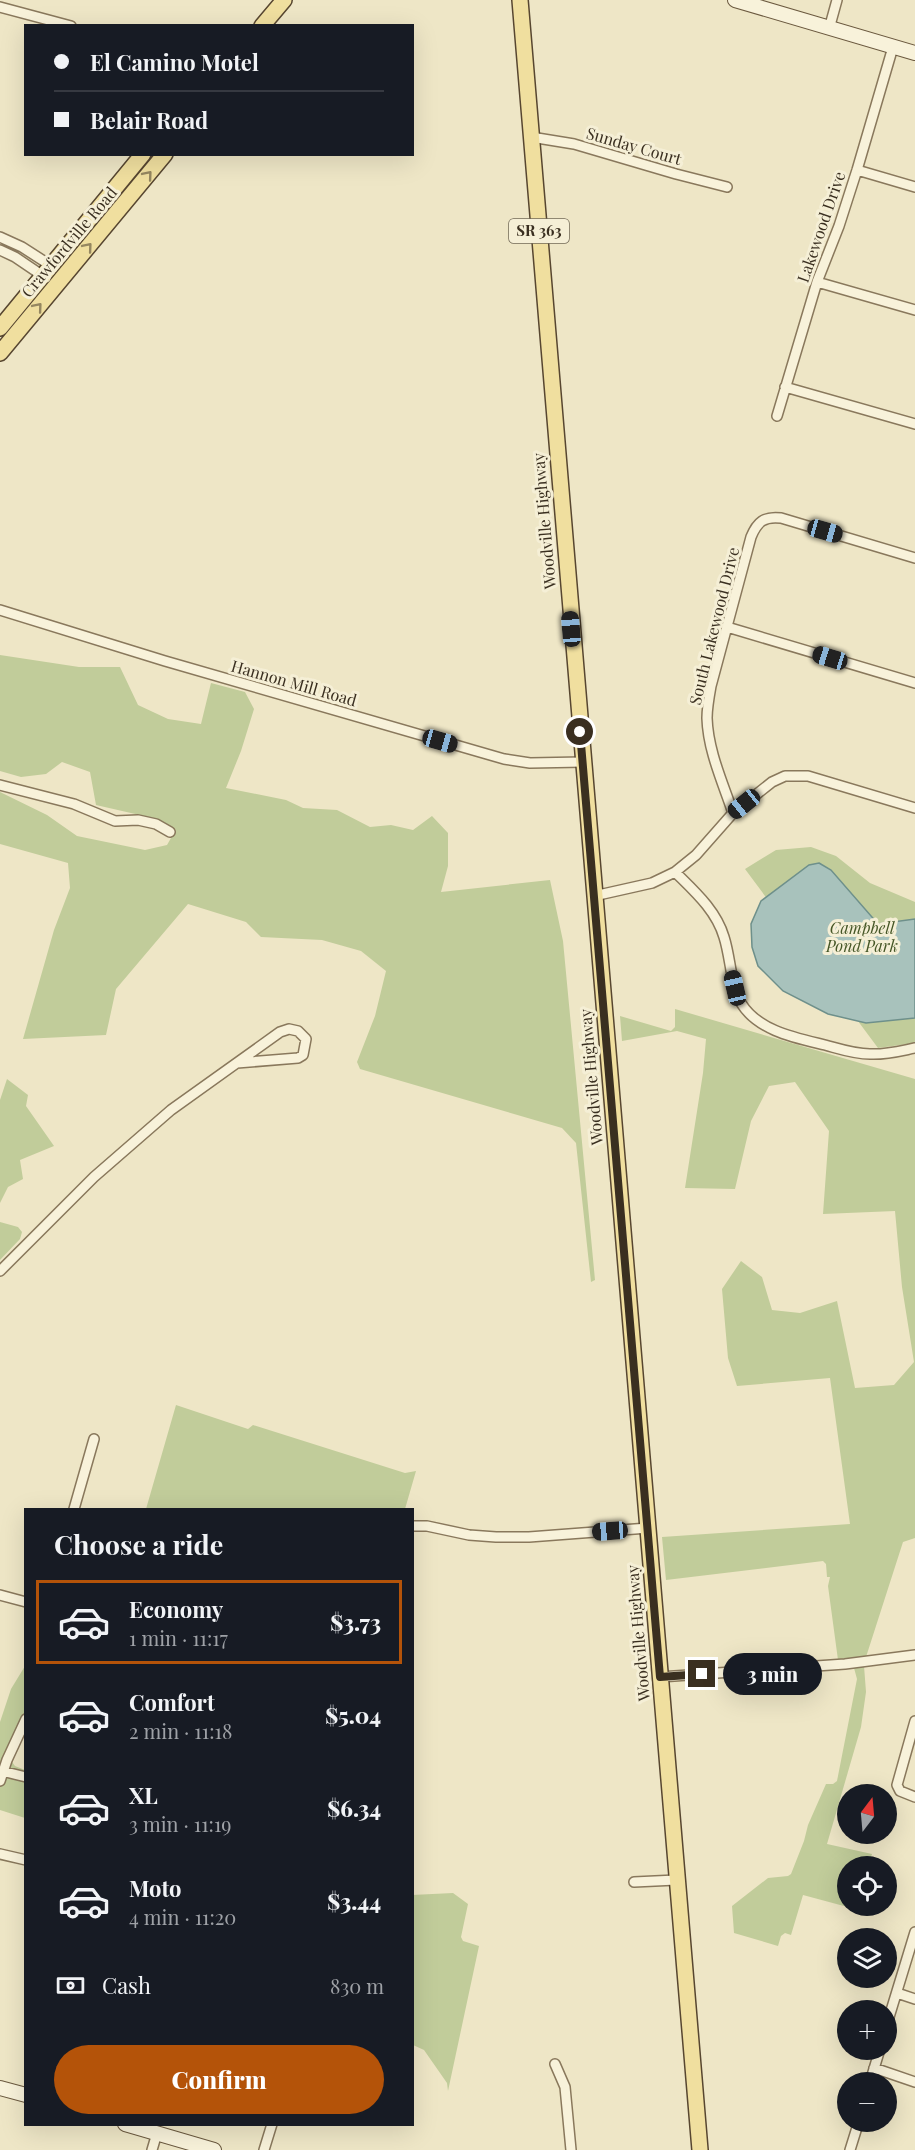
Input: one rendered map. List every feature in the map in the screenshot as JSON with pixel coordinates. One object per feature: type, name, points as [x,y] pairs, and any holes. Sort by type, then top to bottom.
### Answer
[{"type":"main road","points":[[264,24],[284,0]]},
{"type":"main road","name":"Woodville Highway","points":[[520,0],[700,2150]]},
{"type":"main road","name":"Crawfordville Road","points":[[0,328],[141,156]]},
{"type":"main road","name":"Crawfordville Road","points":[[0,353],[163,156]]},
{"type":"street","points":[[735,0],[915,53]]},
{"type":"street","points":[[829,29],[837,0]]},
{"type":"street","points":[[0,6],[64,24]]},
{"type":"street","name":"Lakewood Drive","points":[[777,416],[817,282],[839,226],[857,170],[893,47]]},
{"type":"street","name":"Sunday Court","points":[[531,137],[574,144],[727,187]]},
{"type":"street","points":[[857,170],[915,187]]},
{"type":"street","points":[[0,237],[30,251],[47,271]]},
{"type":"street","points":[[0,250],[47,271],[61,280]]},
{"type":"street","points":[[817,282],[915,310]]},
{"type":"street","points":[[785,387],[915,424]]},
{"type":"street","name":"South Lakewood Drive","points":[[733,813],[712,750],[707,718],[711,686],[751,537],[756,526],[763,519],[781,518],[915,558]]},
{"type":"street","name":"Hannon Mill Road","points":[[0,610],[166,662],[504,759],[530,764],[583,762]]},
{"type":"street","points":[[727,627],[914,680]]},
{"type":"street","points":[[594,896],[652,883],[675,872],[702,848],[733,813],[772,782],[793,774],[808,776],[915,808]]},
{"type":"street","points":[[0,785],[74,804],[116,821],[138,820],[156,824],[170,832]]},
{"type":"street","points":[[675,872],[705,902],[718,922],[725,938],[735,988],[742,1005],[753,1017],[771,1029],[851,1053],[884,1054],[915,1048]]},
{"type":"street","points":[[0,1271],[94,1177],[171,1110],[280,1032],[289,1029],[298,1031],[306,1039],[303,1055],[298,1058],[237,1063]]},
{"type":"street","points":[[74,1508],[94,1439]]},
{"type":"street","points":[[414,1526],[496,1537],[529,1537],[648,1528]]},
{"type":"street","points":[[0,1595],[24,1601]]},
{"type":"street","points":[[660,1677],[845,1664],[915,1655]]},
{"type":"street","points":[[915,1721],[897,1785],[900,1791],[915,1797]]},
{"type":"street","points":[[24,1724],[1,1776],[24,1777]]},
{"type":"street","points":[[0,1854],[24,1860]]},
{"type":"street","points":[[634,1882],[676,1880]]},
{"type":"street","points":[[895,2000],[915,1932]]},
{"type":"street","points":[[897,1993],[915,1999]]},
{"type":"street","points":[[873,2072],[877,2060]]},
{"type":"street","points":[[555,2064],[565,2087],[571,2150]]},
{"type":"street","points":[[874,2068],[915,2082]]},
{"type":"street","points":[[0,2088],[24,2094]]},
{"type":"street","points":[[132,2126],[214,2150]]},
{"type":"street","points":[[264,2150],[271,2126]]},
{"type":"street","points":[[850,2150],[856,2132]]},
{"type":"street","points":[[152,2150],[157,2133]]},
{"type":"green space","points":[[0,655],[79,667],[120,667],[138,705],[168,719],[201,724],[211,683],[245,692],[254,709],[226,788],[286,800],[303,808],[337,810],[370,827],[391,825],[413,830],[432,816],[448,833],[448,866],[441,892],[550,880],[563,941],[595,1280],[591,1282],[576,1143],[562,1128],[360,1069],[357,1062],[375,1016],[386,971],[361,951],[322,940],[261,937],[246,922],[188,904],[116,989],[106,1035],[23,1039],[54,930],[70,888],[68,863],[0,844],[0,792],[47,815],[77,836],[145,850],[167,845],[175,831],[144,816],[96,805],[90,772],[62,762],[46,774],[21,777],[0,771]]},
{"type":"green space","name":"Campbell Pond Park","points":[[811,847],[836,856],[870,883],[915,902],[915,1043],[878,1048],[745,869],[776,850]]},
{"type":"green space","points":[[675,1009],[915,1079],[915,1538],[903,1542],[866,1657],[838,1660],[828,1586],[830,1577],[827,1577],[826,1564],[823,1561],[666,1580],[662,1537],[850,1524],[830,1378],[737,1386],[728,1358],[722,1289],[741,1261],[762,1277],[772,1310],[800,1313],[837,1301],[855,1388],[894,1385],[914,1362],[902,1287],[895,1211],[823,1214],[829,1131],[795,1082],[769,1086],[751,1121],[735,1189],[685,1188],[706,1039],[677,1031],[622,1041],[620,1016],[671,1031],[675,1027]]},
{"type":"green space","points":[[7,1079],[28,1095],[26,1106],[54,1146],[20,1160],[23,1179],[8,1187],[0,1203],[0,1100]]},
{"type":"green space","points":[[0,1222],[18,1227],[22,1232],[20,1239],[0,1260]]},
{"type":"green space","points":[[176,1405],[248,1429],[253,1425],[405,1473],[416,1471],[405,1508],[146,1508]]},
{"type":"green space","points":[[864,1666],[866,1692],[861,1727],[844,1784],[837,1784],[837,1810],[827,1844],[872,1854],[871,1856],[837,1856],[837,1904],[803,1895],[791,1935],[785,1933],[781,1936],[778,1946],[734,1933],[732,1906],[768,1878],[791,1874],[808,1825],[826,1784],[833,1784],[837,1781],[857,1679],[854,1668]]},
{"type":"green space","points":[[24,1668],[24,1734],[12,1762],[24,1770],[24,1818],[0,1810],[0,1722],[11,1689]]},
{"type":"green space","points":[[453,1893],[468,1904],[461,1937],[463,1941],[479,1946],[448,2091],[447,2083],[424,2050],[414,2045],[414,1895]]},
{"type":"water","name":"Campbell Pond Park","points":[[819,863],[831,870],[878,924],[915,919],[915,1018],[866,1023],[828,1014],[783,991],[758,966],[752,947],[751,924],[761,901],[809,865]]},
{"type":"route","points":[[580,732],[660,1677],[702,1674]]}]
